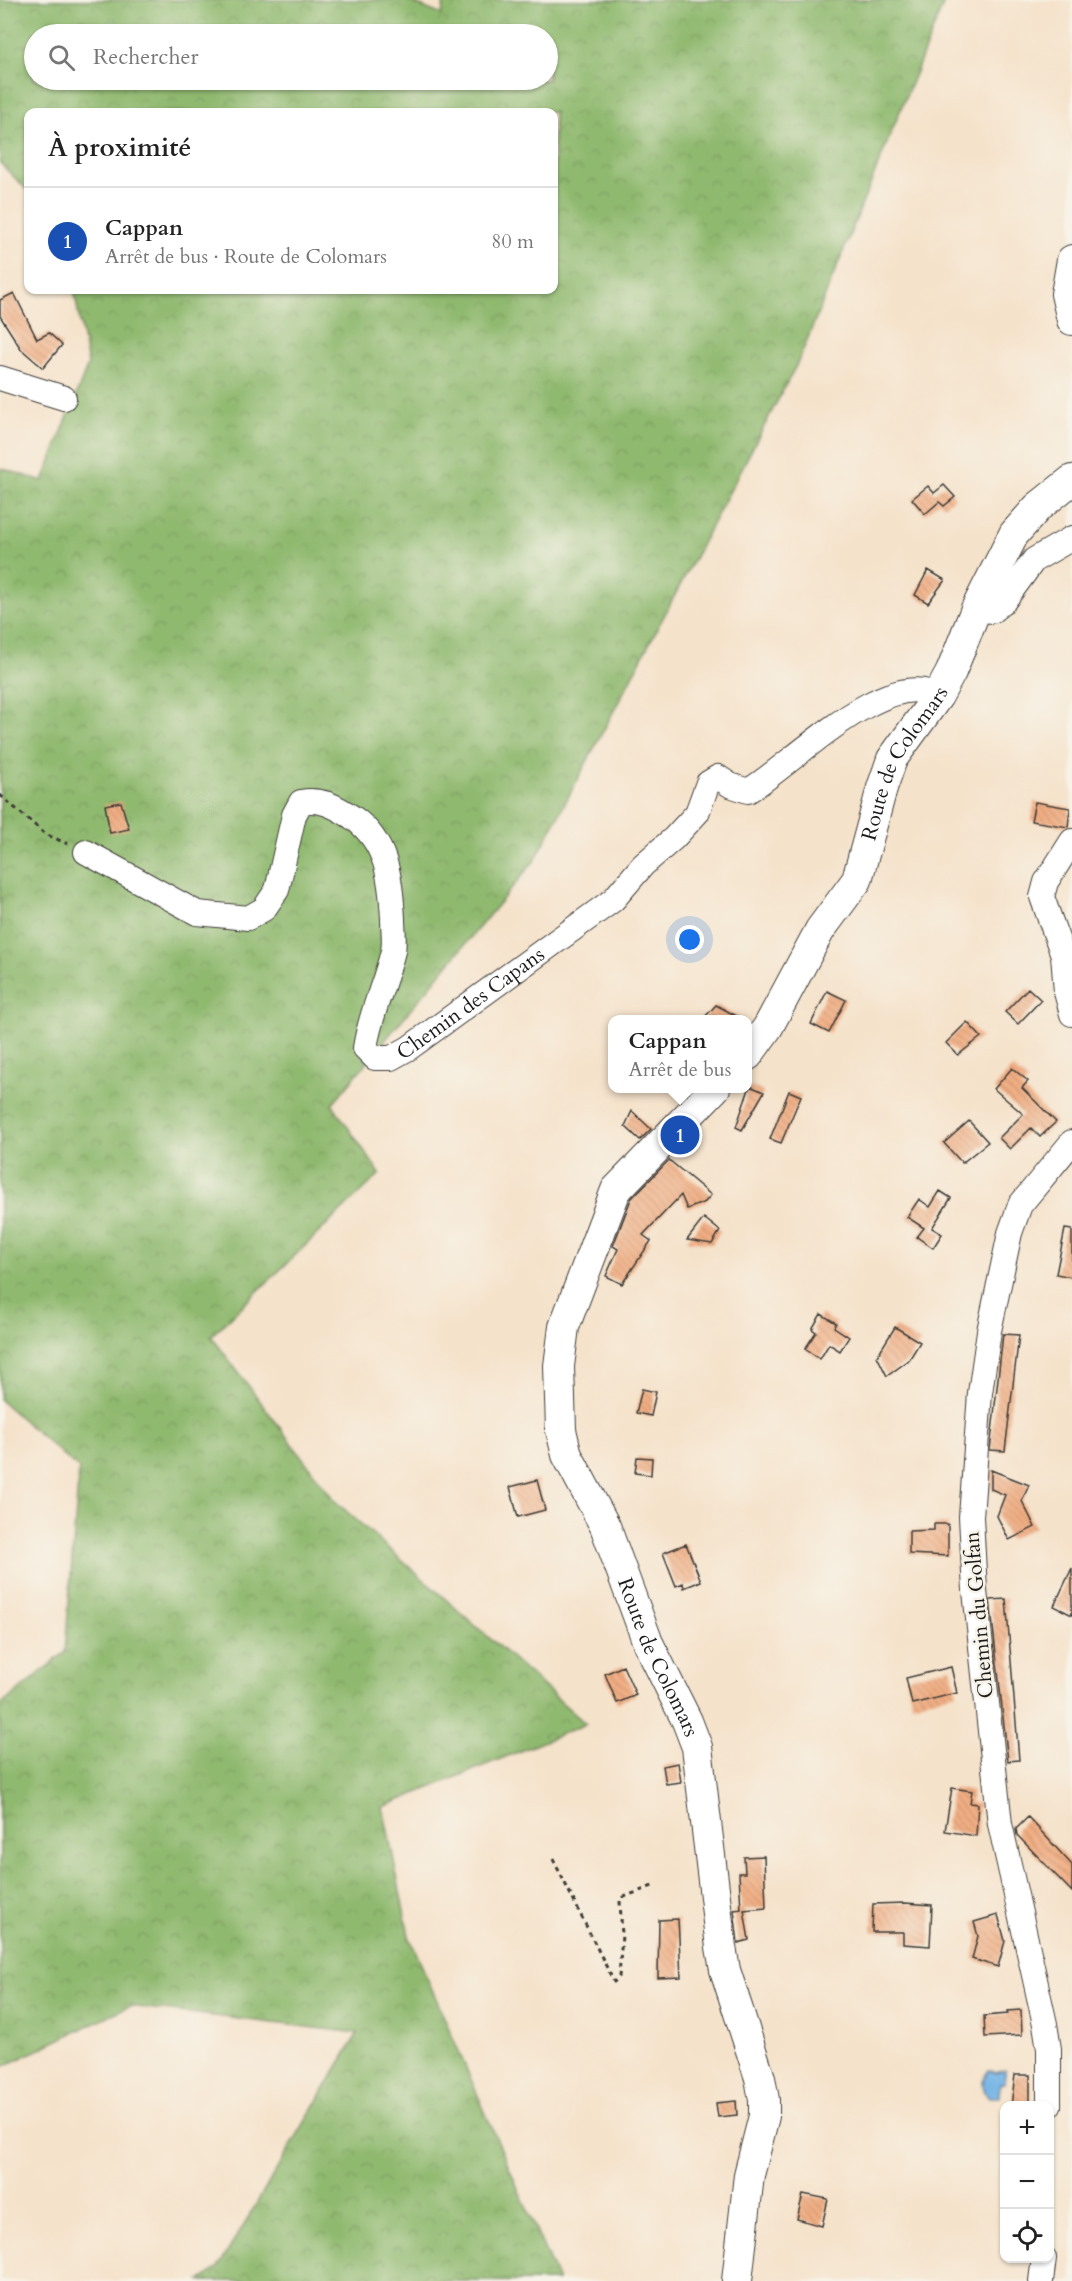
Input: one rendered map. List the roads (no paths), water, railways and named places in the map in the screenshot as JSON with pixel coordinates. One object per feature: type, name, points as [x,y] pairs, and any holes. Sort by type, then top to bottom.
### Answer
[{"type":"main road","points":[[1072,260],[1066,294],[1072,320]]},
{"type":"main road","name":"Route de Colomars","points":[[752,1048],[768,1027],[820,930],[857,880],[892,759],[938,696],[965,642],[976,609],[1014,534],[1038,507],[1072,480]]},
{"type":"main road","name":"Route de Colomars","points":[[711,1093],[625,1178],[612,1198],[564,1327],[560,1348],[560,1400],[561,1430],[567,1455],[605,1526],[648,1643],[687,1721],[699,1756],[720,1947],[760,2078],[764,2100],[764,2116],[749,2175],[737,2281]]},
{"type":"street","points":[[0,378],[64,398]]},
{"type":"street","points":[[976,609],[992,611],[1004,601],[1034,560],[1072,538]]},
{"type":"street","name":"Chemin des Capans","points":[[86,852],[197,913],[248,918],[264,909],[277,890],[294,815],[301,802],[314,799],[338,808],[362,824],[379,845],[391,878],[394,948],[368,1031],[365,1048],[375,1058],[391,1058],[409,1048],[613,900],[643,865],[674,838],[697,813],[705,797],[708,783],[718,777],[730,785],[748,790],[770,778],[790,759],[867,703],[915,688],[938,696]]},
{"type":"street","points":[[1072,841],[1046,882],[1042,897],[1064,955],[1066,992],[1072,1014]]},
{"type":"street","name":"Chemin du Golfan","points":[[1049,2101],[1050,2060],[1045,2024],[1006,1858],[996,1793],[975,1591],[971,1517],[980,1393],[989,1331],[1010,1233],[1020,1205],[1072,1142]]},
{"type":"street","points":[[1041,2281],[1043,2263]]},
{"type":"water","points":[[989,2070],[996,2073],[1005,2070],[1005,2083],[1000,2083],[999,2097],[989,2097],[984,2090],[983,2080]]},
{"type":"place","name":"Cappan","points":[[680,1135]]}]
